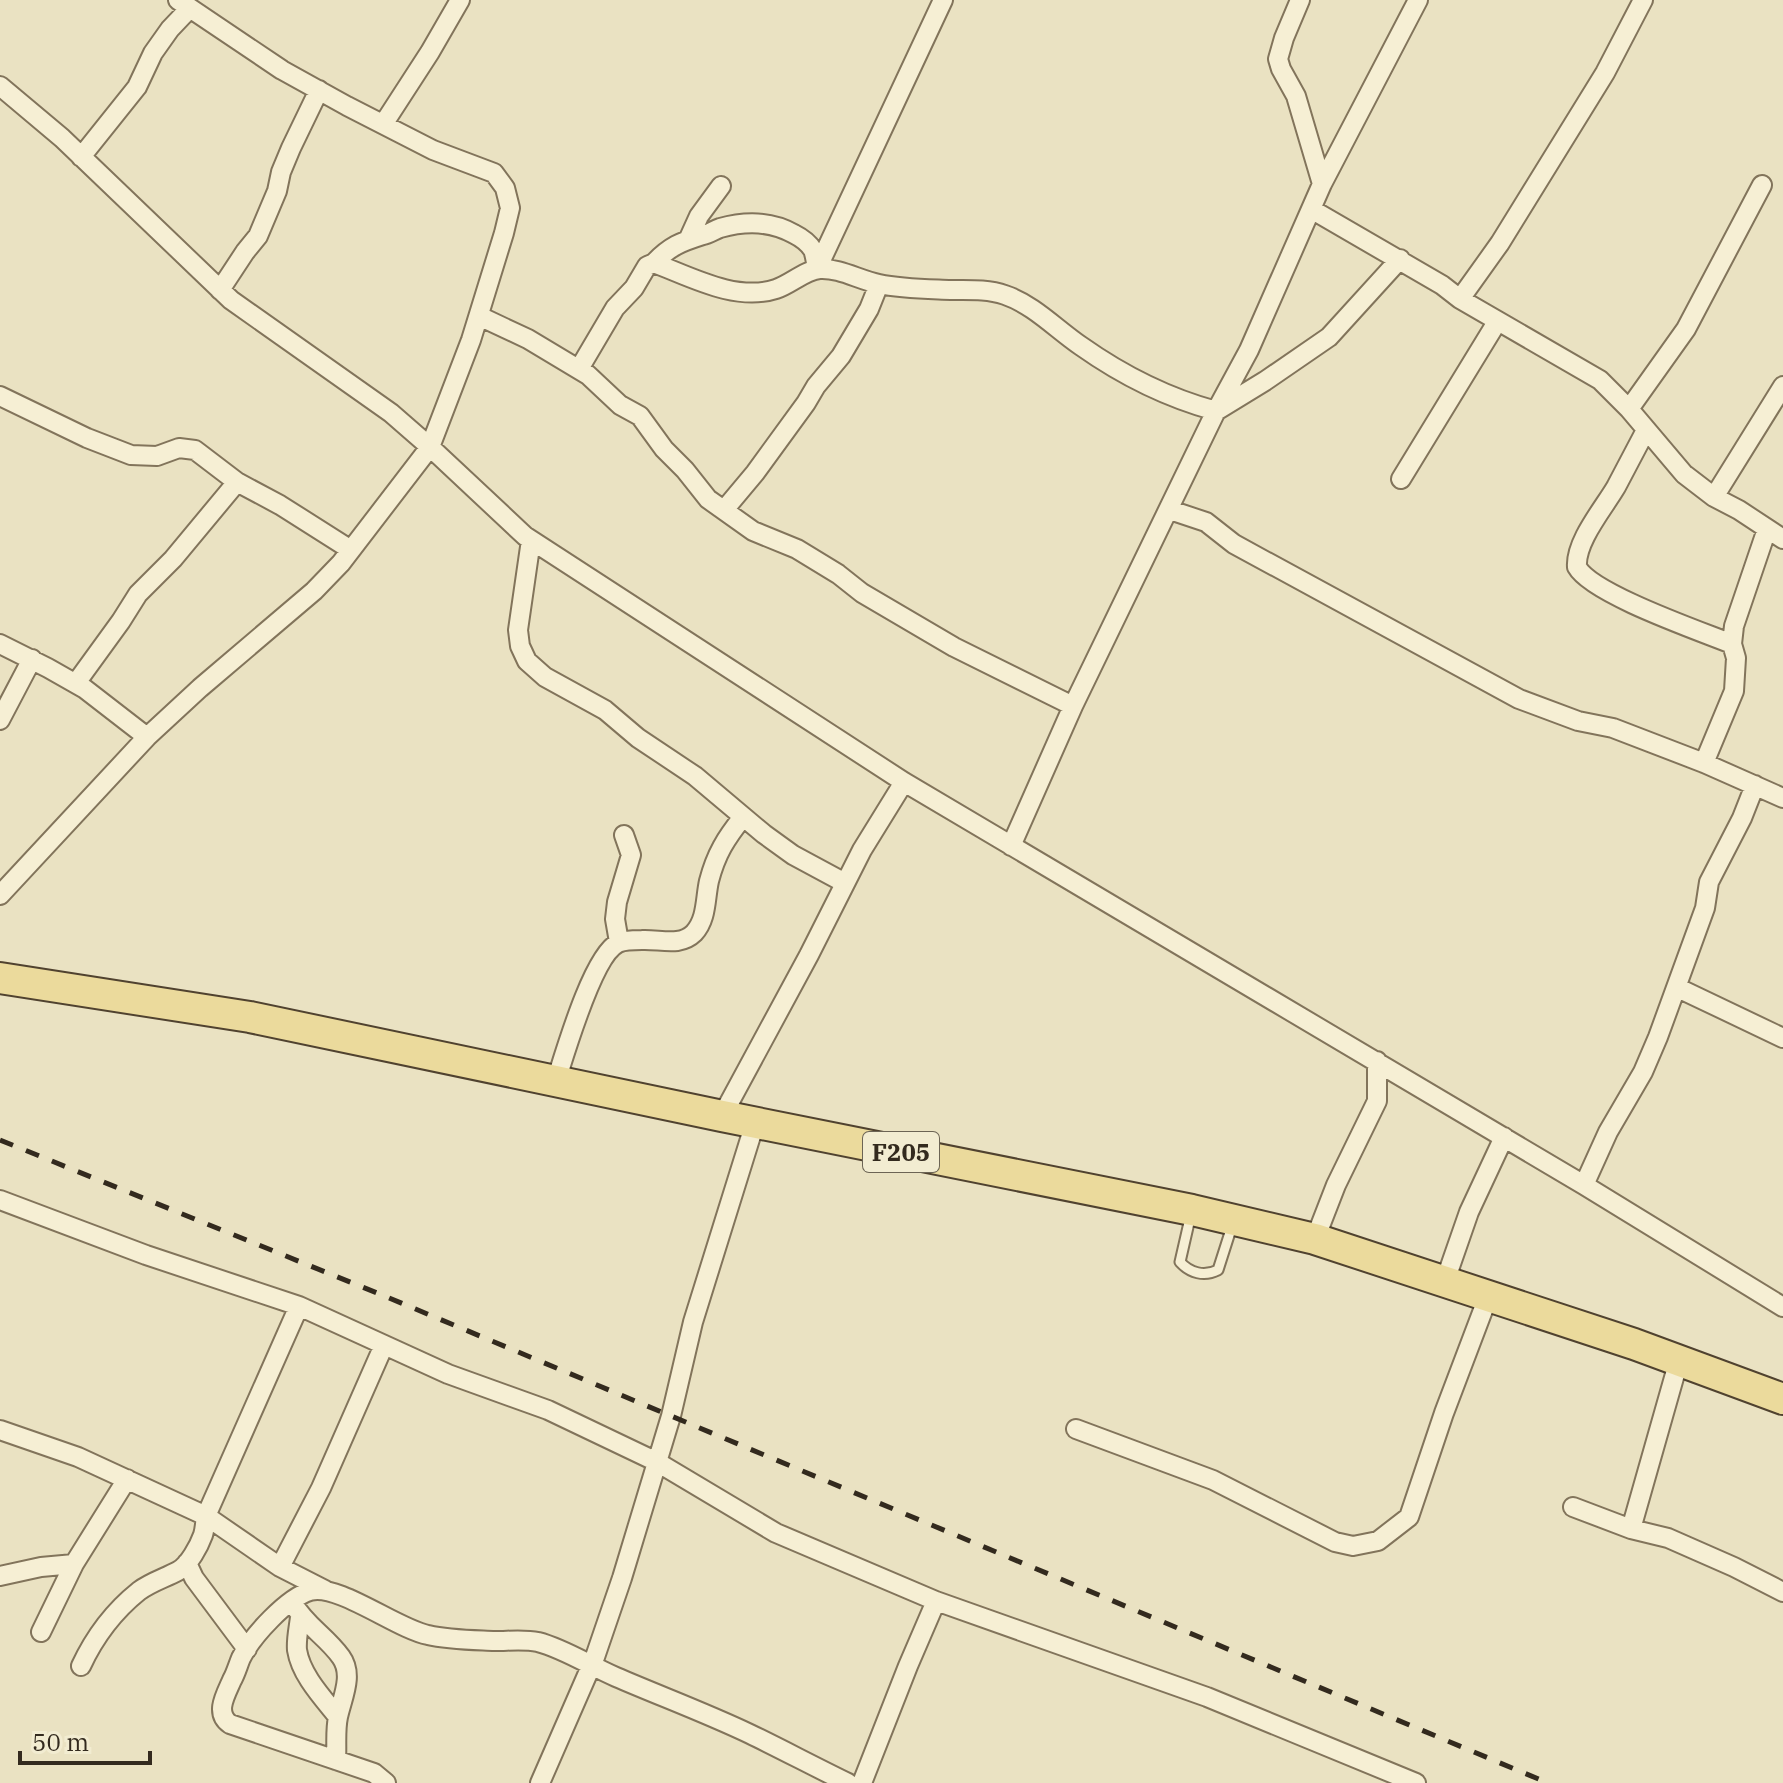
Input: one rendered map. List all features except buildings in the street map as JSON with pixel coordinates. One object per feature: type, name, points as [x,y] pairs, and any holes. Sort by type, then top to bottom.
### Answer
[{"type":"main road","name":"F205","points":[[0,978],[250,1017],[755,1123],[1192,1210],[1315,1239],[1634,1344],[1783,1399]]},
{"type":"street","points":[[384,123],[460,0]]},
{"type":"street","points":[[817,269],[943,0]]},
{"type":"street","points":[[1300,0],[1278,59],[1296,96],[1322,184]]},
{"type":"street","points":[[1011,846],[1073,706],[1216,411],[1249,350],[1322,184],[1418,0]]},
{"type":"street","points":[[1460,299],[1500,243],[1597,86],[1643,0]]},
{"type":"street","points":[[0,895],[147,737],[314,591],[351,550],[430,447],[479,316],[510,208],[505,188],[494,173],[433,150],[282,70],[184,4],[153,53],[137,87],[81,157]]},
{"type":"street","points":[[0,86],[62,138],[231,300],[391,413],[531,540],[904,782],[1377,1061],[1783,1307]]},
{"type":"street","points":[[220,290],[258,236],[291,148],[319,90]]},
{"type":"street","points":[[1629,409],[1686,329],[1762,185]]},
{"type":"street","points":[[689,238],[699,216],[721,186]]},
{"type":"street","points":[[1311,209],[1400,259],[1497,322],[1600,380],[1684,474],[1714,497],[1775,534],[1734,626],[1734,691],[1704,763]]},
{"type":"street","points":[[579,369],[615,308],[634,288],[647,266],[689,238],[746,223],[768,224],[805,240],[813,251],[817,269]]},
{"type":"street","points":[[654,263],[701,281],[753,293],[776,289],[817,269],[833,270],[879,284],[938,290],[985,290],[1007,296],[1044,317],[1081,346],[1131,377],[1183,402],[1216,411],[1329,337],[1400,259]]},
{"type":"street","points":[[724,510],[841,356],[869,309],[879,284]]},
{"type":"street","points":[[479,316],[528,339],[588,375],[620,405],[640,416],[708,499],[753,531],[797,549],[862,593],[954,647],[1073,706]]},
{"type":"street","points":[[1401,479],[1497,322]]},
{"type":"street","points":[[1714,497],[1783,386]]},
{"type":"street","points":[[0,396],[87,438],[131,455],[157,456],[179,448],[195,450],[237,482],[351,550]]},
{"type":"street","points":[[1646,430],[1587,535],[1577,555],[1577,567],[1588,580],[1608,592],[1732,644]]},
{"type":"street","points":[[76,683],[138,594],[173,559],[237,482]]},
{"type":"street","points":[[1170,510],[1206,522],[1234,544],[1519,699],[1578,721],[1613,728],[1783,798]]},
{"type":"street","points":[[531,540],[518,630],[520,646],[527,661],[545,677],[605,710],[638,738],[695,776],[793,855],[845,883]]},
{"type":"street","points":[[0,644],[76,683],[147,737]]},
{"type":"street","points":[[0,720],[32,659]]},
{"type":"street","points":[[722,1116],[875,826],[904,782]]},
{"type":"street","points":[[1584,1185],[1608,1132],[1643,1072],[1678,988],[1705,908],[1709,882],[1755,785]]},
{"type":"street","points":[[556,1081],[595,972],[610,950],[619,942],[686,940],[696,931],[703,920],[709,881],[717,857],[743,817]]},
{"type":"street","points":[[619,942],[616,911],[631,855],[624,835]]},
{"type":"street","points":[[1678,988],[1783,1038]]},
{"type":"street","points":[[1315,1239],[1336,1185],[1377,1101],[1377,1061]]},
{"type":"street","points":[[540,1783],[591,1666],[617,1591],[671,1416],[693,1322],[755,1123]]},
{"type":"street","points":[[1445,1281],[1469,1212],[1504,1137]]},
{"type":"street","points":[[0,1200],[146,1255],[299,1306],[448,1374],[548,1410],[657,1462],[776,1533],[936,1601],[1207,1697],[1416,1783]]},
{"type":"street","points":[[1076,1429],[1213,1480],[1335,1542],[1353,1546],[1378,1541],[1409,1517],[1488,1297]]},
{"type":"street","points":[[81,1666],[103,1629],[137,1593],[182,1569],[187,1563],[203,1535],[206,1516],[299,1306]]},
{"type":"street","points":[[280,1567],[321,1488],[384,1345]]},
{"type":"street","points":[[1631,1529],[1679,1360]]},
{"type":"street","points":[[0,1430],[78,1457],[206,1516],[280,1567],[398,1624],[428,1635],[535,1641],[751,1735],[848,1783]]},
{"type":"street","points":[[41,1632],[74,1564],[127,1479]]},
{"type":"street","points":[[1573,1507],[1631,1529],[1668,1538],[1783,1592]]},
{"type":"street","points":[[187,1563],[194,1578],[247,1649]]},
{"type":"street","points":[[0,1576],[74,1564]]},
{"type":"street","points":[[328,1591],[308,1592],[296,1609],[259,1633],[242,1656],[226,1693],[222,1708],[225,1721],[374,1773],[386,1783]]},
{"type":"street","points":[[862,1783],[936,1601]]},
{"type":"street","points":[[296,1609],[300,1662],[310,1681],[338,1717]]},
{"type":"street","points":[[296,1609],[342,1658],[347,1669],[338,1717],[336,1760]]},
{"type":"lane","points":[[1192,1210],[1180,1262],[1187,1270],[1209,1275],[1218,1270],[1234,1220]]},
{"type":"railway","points":[[0,1140],[382,1295],[1548,1783]]}]
